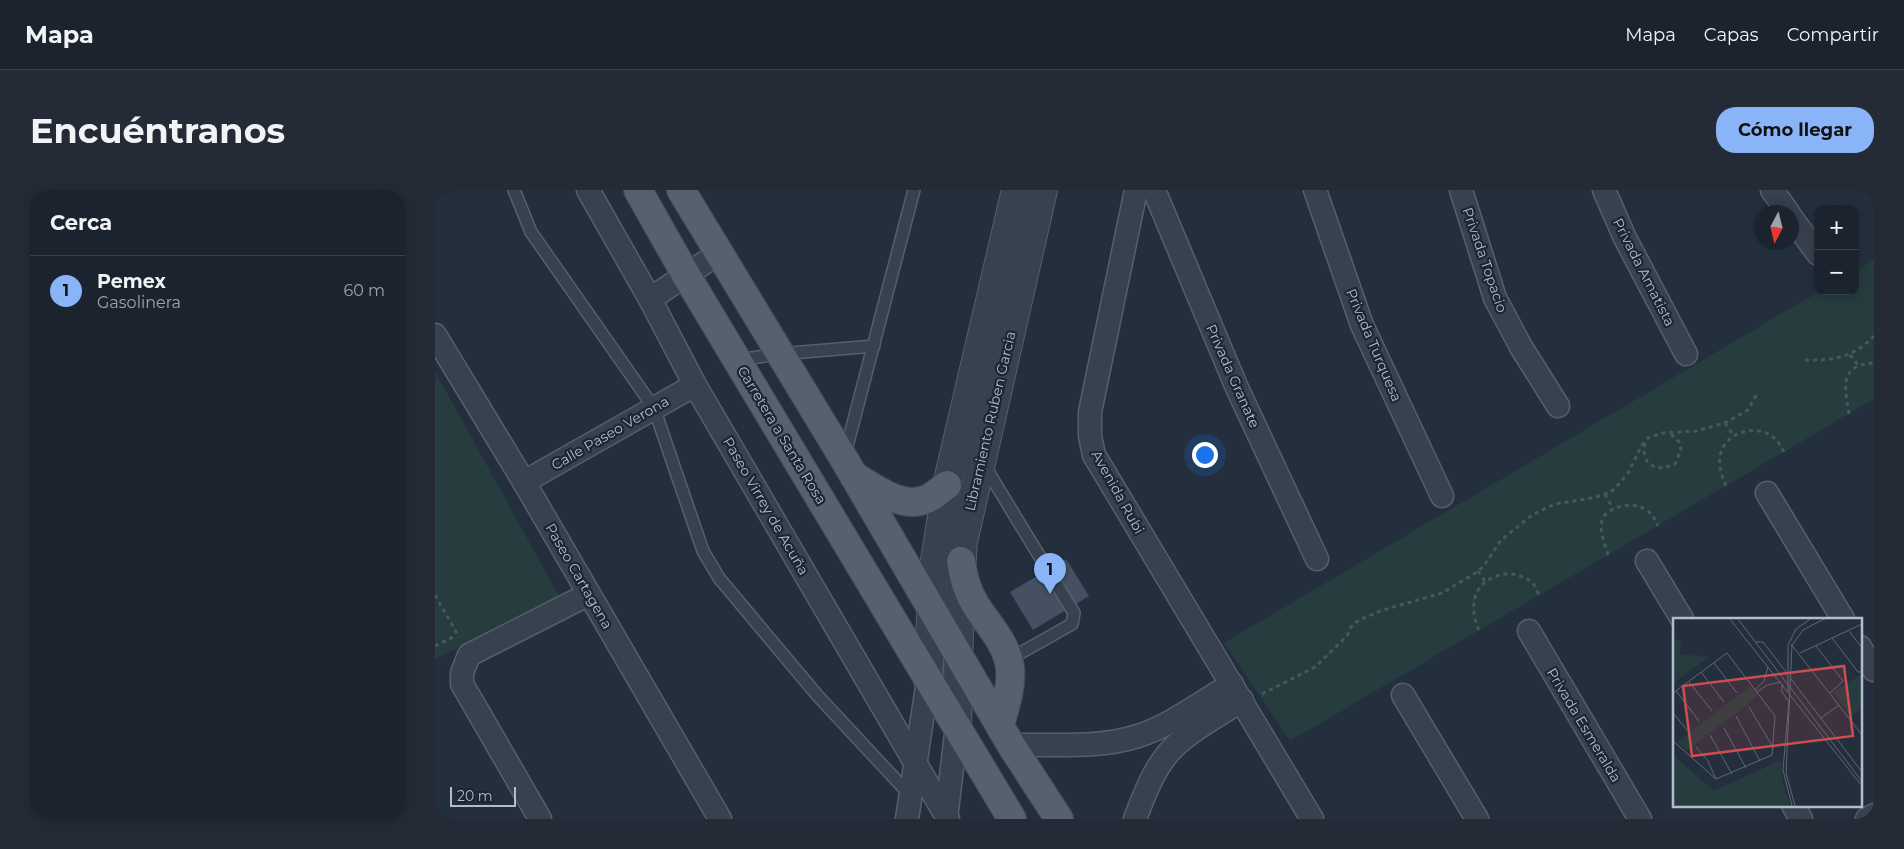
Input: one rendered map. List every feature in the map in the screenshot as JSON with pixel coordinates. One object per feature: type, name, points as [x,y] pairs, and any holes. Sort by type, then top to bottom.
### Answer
[{"type":"main road","name":"Carretera a Santa Rosa","points":[[638,190],[687,276],[1012,819]]},
{"type":"main road","points":[[681,190],[848,467],[1006,735],[1059,819]]},
{"type":"main road","points":[[848,467],[890,497],[899,500],[914,502],[927,499],[947,485]]},
{"type":"main road","points":[[961,561],[967,588],[1000,641],[1008,660],[1010,682],[1006,735]]},
{"type":"street","name":"Paseo Virrey de Acuña","points":[[588,190],[651,299],[695,385],[947,818]]},
{"type":"street","name":"Libramiento Ruben Garcia","points":[[928,680],[933,573],[947,485],[1016,190]]},
{"type":"street","name":"Libramiento Ruben Garcia","points":[[957,725],[960,656],[959,595],[963,542],[1043,190]]},
{"type":"street","name":"Avenida Rubi","points":[[1136,190],[1090,412],[1090,436],[1094,455],[1312,819]]},
{"type":"street","name":"Privada Granate","points":[[1153,190],[1237,388],[1317,559]]},
{"type":"street","name":"Privada Turquesa","points":[[1315,190],[1362,325],[1442,496]]},
{"type":"street","name":"Privada Topacio","points":[[1461,190],[1495,298],[1521,347],[1558,406]]},
{"type":"street","name":"Privada Amatista","points":[[1604,190],[1625,238],[1686,354]]},
{"type":"street","points":[[1772,190],[1783,205]]},
{"type":"street","points":[[1799,228],[1815,250]]},
{"type":"street","points":[[651,299],[719,253]]},
{"type":"street","name":"Paseo Cartagena","points":[[435,335],[524,482],[720,819]]},
{"type":"street","name":"Calle Paseo Verona","points":[[524,482],[695,385]]},
{"type":"street","points":[[1767,493],[1842,618]]},
{"type":"street","points":[[1647,561],[1681,618]]},
{"type":"street","points":[[540,819],[462,684],[462,673],[469,655],[589,594]]},
{"type":"street","name":"Privada Esmeralda","points":[[1529,632],[1640,819]]},
{"type":"street","points":[[1861,649],[1874,670]]},
{"type":"street","points":[[907,819],[928,680]]},
{"type":"street","points":[[1006,735],[1098,744],[1138,736],[1171,720],[1239,696]]},
{"type":"street","points":[[1135,819],[1146,790],[1157,769],[1175,746],[1239,696]]},
{"type":"street","points":[[1403,696],[1477,819]]},
{"type":"street","points":[[947,818],[957,725]]},
{"type":"street","points":[[1794,806],[1801,819]]},
{"type":"street","points":[[1867,819],[1874,815]]},
{"type":"lane","points":[[515,190],[531,232],[654,408],[703,551],[710,565],[817,695],[911,796]]},
{"type":"lane","points":[[848,467],[874,346],[914,190]]},
{"type":"lane","points":[[737,360],[779,354],[874,346]]},
{"type":"lane","points":[[981,462],[1075,617],[1072,624],[1008,660]]},
{"type":"path","points":[[1805,360],[1840,358],[1850,355],[1860,349],[1874,336]]},
{"type":"path","points":[[1850,355],[1859,366]]},
{"type":"path","points":[[1849,414],[1845,381],[1849,373],[1859,366],[1874,363]]},
{"type":"path","points":[[1239,696],[1315,667],[1347,636],[1351,627],[1359,620],[1383,610],[1442,593],[1478,571],[1501,540],[1532,516],[1555,504],[1605,494],[1619,484],[1628,473],[1646,441],[1655,435],[1696,431],[1725,423],[1748,410],[1758,392]]},
{"type":"path","points":[[1725,423],[1734,436]]},
{"type":"path","points":[[1726,486],[1721,474],[1720,455],[1723,446],[1740,432],[1765,432],[1773,437],[1784,452]]},
{"type":"path","points":[[1646,441],[1644,456],[1647,462],[1659,468],[1668,467],[1675,464],[1681,450],[1680,443],[1669,433]]},
{"type":"path","points":[[1605,494],[1613,509]]},
{"type":"path","points":[[1608,555],[1601,527],[1607,512],[1629,504],[1639,506],[1655,519],[1658,526]]},
{"type":"path","points":[[1478,571],[1485,581]]},
{"type":"path","points":[[1479,630],[1474,619],[1473,604],[1479,588],[1485,581],[1497,576],[1511,574],[1524,577],[1533,584],[1539,595]]},
{"type":"path","points":[[435,595],[469,655]]},
{"type":"path","points":[[435,646],[458,635]]},
{"type":"green space","points":[[1874,260],[1874,399],[1290,741],[1224,643],[1814,295],[1859,295],[1859,269]]},
{"type":"green space","points":[[435,371],[560,598],[435,659]]},
{"type":"building","points":[[1066,559],[1089,596],[1033,630],[1010,592]]},
{"type":"place","name":"Pemex","points":[[1050,594]]}]
